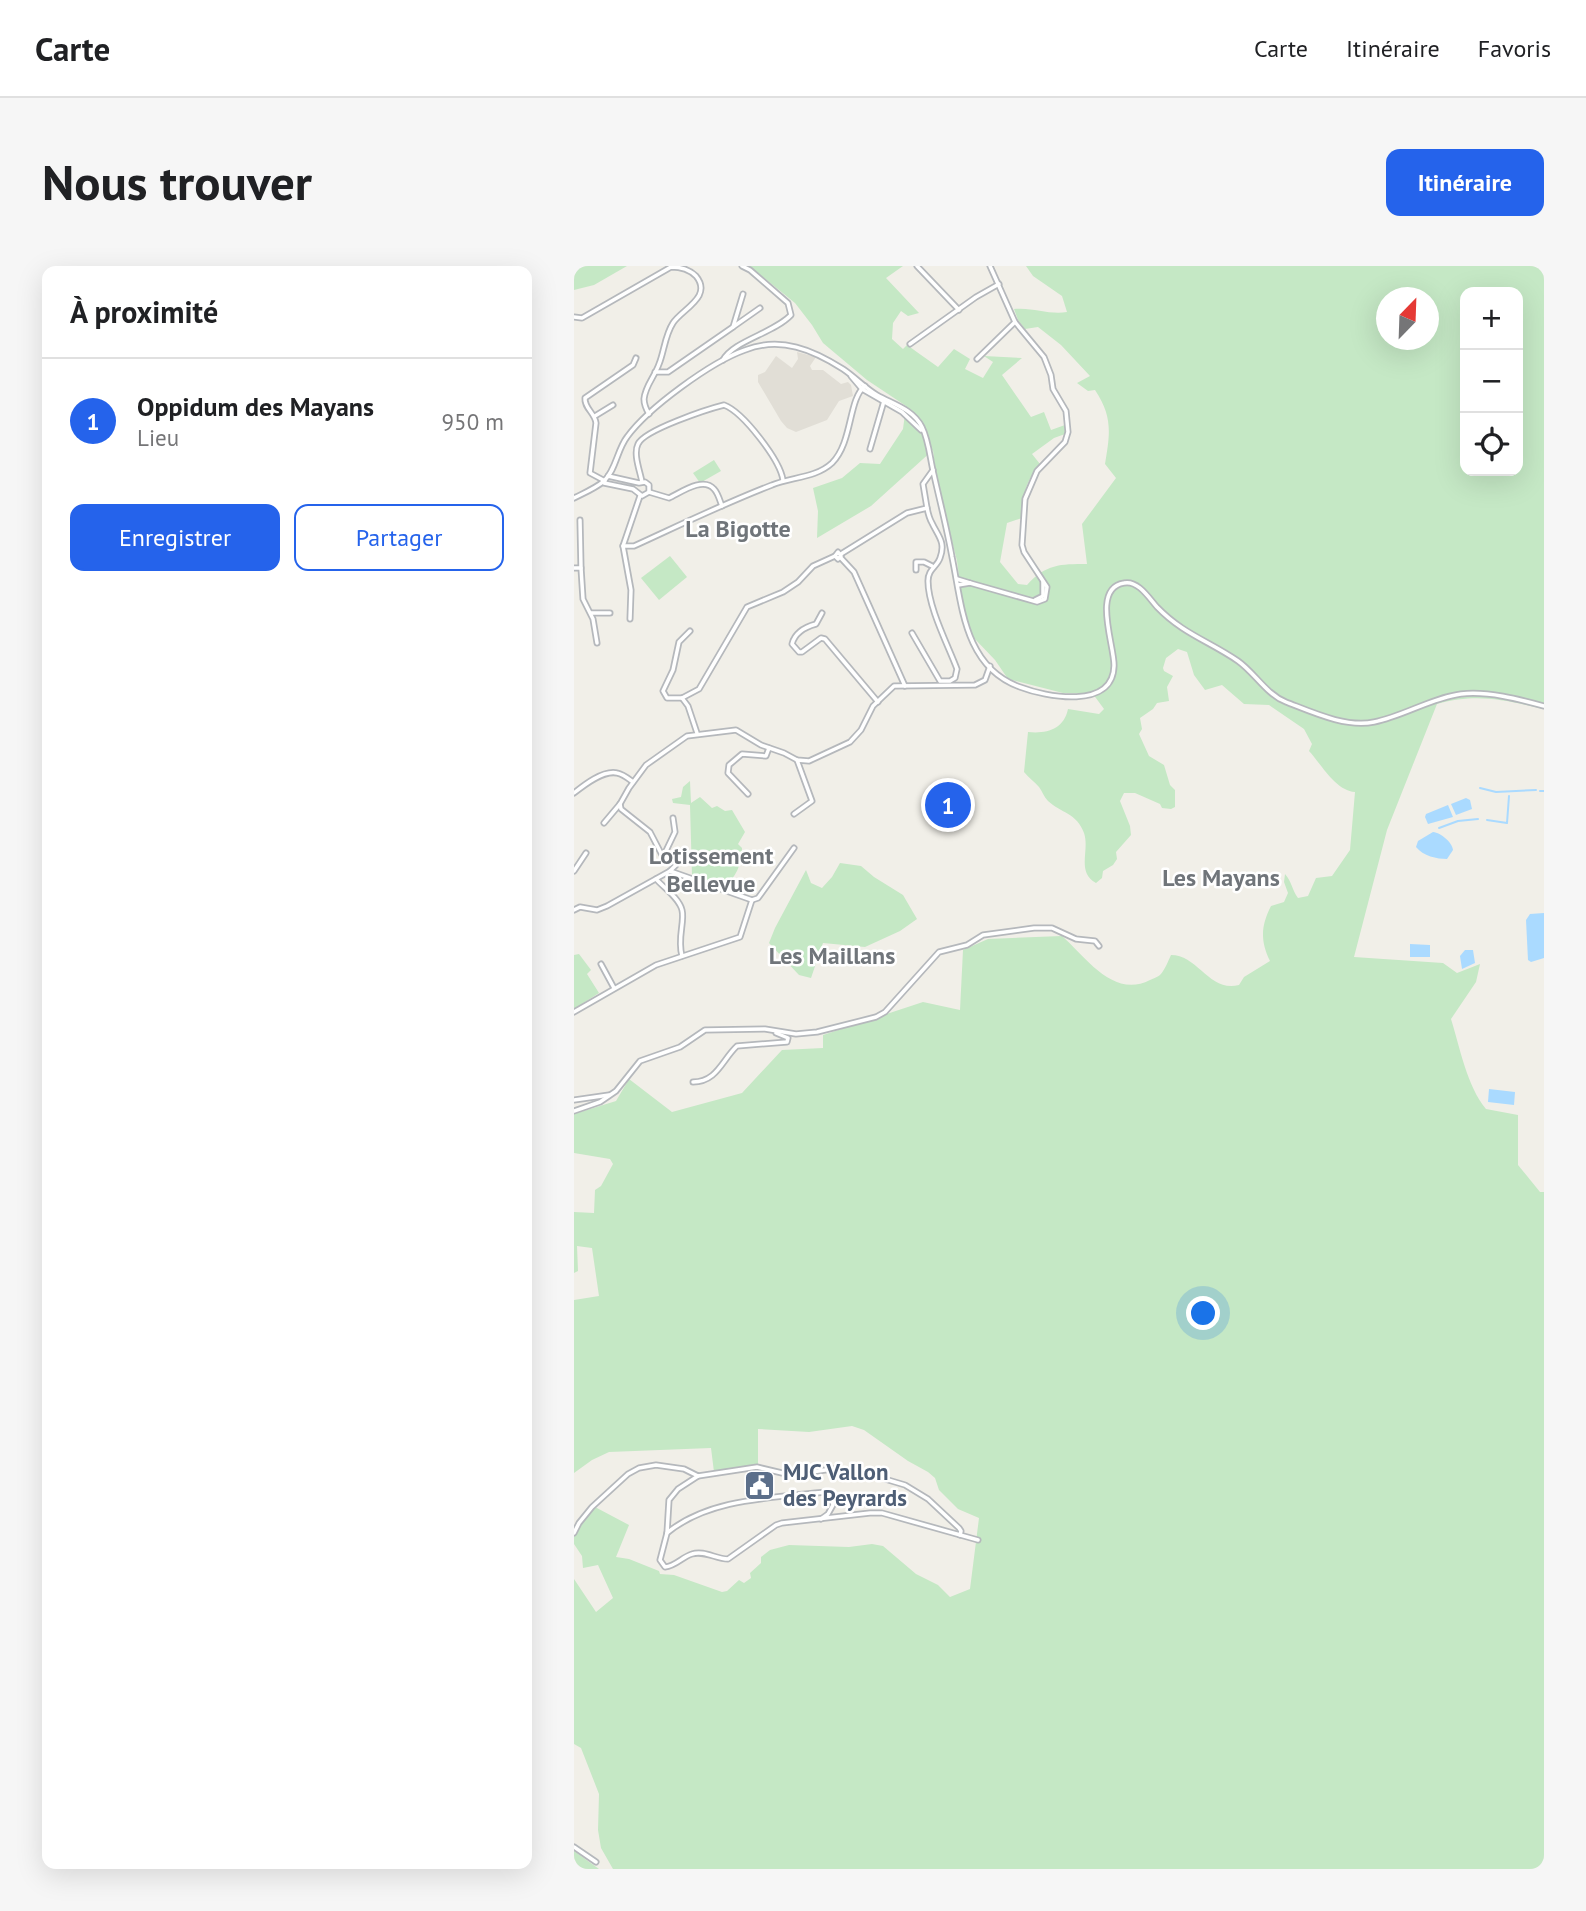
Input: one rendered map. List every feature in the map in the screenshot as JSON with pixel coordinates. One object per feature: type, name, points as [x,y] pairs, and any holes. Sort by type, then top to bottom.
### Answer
[{"type":"street","points":[[722,362],[729,350],[754,339],[791,315],[788,303],[742,266]]},
{"type":"street","points":[[917,266],[959,310]]},
{"type":"street","points":[[957,579],[1032,601],[1043,596],[1042,580],[1022,545],[1025,499],[1037,471],[1065,442],[1068,426],[1064,405],[1053,389],[1044,357],[1015,322],[990,266]]},
{"type":"street","points":[[574,317],[582,318],[666,269],[683,268],[693,274],[701,284],[700,296],[674,321],[644,399],[650,415]]},
{"type":"street","points":[[910,344],[999,284]]},
{"type":"street","points":[[733,327],[743,294]]},
{"type":"street","points":[[655,372],[668,372],[760,308]]},
{"type":"street","points":[[977,359],[1015,322]]},
{"type":"street","points":[[574,498],[605,480],[625,439],[673,393],[722,362],[758,345],[786,345],[810,350],[845,370],[864,388],[914,416],[921,426],[926,438],[965,625],[976,649],[990,666],[1019,687],[1071,698],[1084,697],[1106,686],[1114,670],[1106,618],[1107,603],[1117,586],[1126,582],[1137,586],[1168,619],[1184,631],[1245,667],[1278,698],[1343,721],[1361,724],[1377,722],[1459,694],[1488,694],[1544,706]]},
{"type":"street","points":[[605,480],[649,485],[649,492],[645,496],[640,495],[636,490],[610,482],[605,480],[590,473],[595,416],[584,398],[633,365],[636,358]]},
{"type":"street","points":[[623,546],[636,545],[783,480],[817,473],[831,464],[846,439],[857,395],[864,388]]},
{"type":"street","points":[[870,449],[884,400]]},
{"type":"street","points":[[595,416],[613,405]]},
{"type":"street","points":[[636,490],[640,483],[636,448],[641,438],[724,405],[736,412],[752,429],[779,466],[783,480]]},
{"type":"street","points":[[933,470],[923,484],[927,508],[943,547],[940,559],[932,566],[928,584],[957,669],[955,685]]},
{"type":"street","points":[[649,492],[669,498],[688,487],[707,485],[714,489],[722,506]]},
{"type":"street","points":[[630,619],[631,590],[623,546],[640,495]]},
{"type":"street","points":[[690,631],[679,642],[673,670],[663,691],[667,698],[682,698],[699,689],[747,607],[783,592],[798,582],[813,566],[835,556],[837,559],[907,513],[927,508]]},
{"type":"street","points":[[580,520],[583,599],[593,619],[597,643]]},
{"type":"street","points":[[574,533],[580,531]]},
{"type":"street","points":[[841,556],[854,572],[905,686]]},
{"type":"street","points":[[916,570],[916,562],[932,566]]},
{"type":"street","points":[[574,568],[581,568]]},
{"type":"street","points":[[957,586],[970,583]]},
{"type":"street","points":[[590,613],[610,613]]},
{"type":"street","points":[[822,613],[816,624],[797,633],[792,644],[802,652],[821,638],[824,639],[878,702]]},
{"type":"street","points":[[912,633],[940,681],[955,678]]},
{"type":"street","points":[[604,823],[646,765],[687,736],[736,730],[769,748],[784,752],[797,760],[808,761],[850,742],[861,730],[870,710],[894,686],[975,685],[982,682],[990,666]]},
{"type":"street","points":[[682,698],[688,706],[697,733]]},
{"type":"street","points":[[748,794],[728,774],[729,765],[742,754],[766,757],[769,748]]},
{"type":"street","points":[[794,814],[812,801],[797,760]]},
{"type":"street","points":[[574,793],[591,781],[614,773],[633,782]]},
{"type":"street","points":[[574,910],[580,907],[597,910],[656,879],[676,865],[675,861],[663,857],[650,832],[621,809],[620,804]]},
{"type":"street","points":[[663,857],[675,832],[673,818]]},
{"type":"street","points":[[670,871],[752,900],[758,898],[794,848]]},
{"type":"street","points":[[574,871],[586,853]]},
{"type":"street","points":[[656,879],[683,911],[679,942],[682,956]]},
{"type":"street","points":[[574,1012],[656,965],[740,937],[752,900]]},
{"type":"street","points":[[574,1111],[600,1102],[611,1094],[640,1061],[680,1047],[705,1030],[759,1029],[796,1034],[876,1017],[886,1012],[939,952],[967,945],[984,935],[1052,928],[1076,939],[1095,941],[1099,946]]},
{"type":"street","points":[[601,964],[614,988]]},
{"type":"street","points":[[693,1082],[713,1077],[737,1046],[786,1042],[788,1038],[759,1029]]},
{"type":"street","points":[[574,1100],[611,1094]]},
{"type":"street","points":[[574,1533],[592,1507],[634,1470],[656,1465],[684,1469],[698,1476]]},
{"type":"street","points":[[960,1535],[959,1528],[916,1491],[905,1485],[858,1471],[832,1469],[782,1473],[757,1466],[698,1476],[671,1496],[668,1504],[667,1533],[660,1560],[668,1567],[694,1553],[728,1559],[776,1525],[883,1513],[960,1535],[978,1540]]},
{"type":"street","points":[[667,1533],[687,1517],[738,1503],[826,1492],[831,1496],[833,1506],[821,1519]]},
{"type":"street","points":[[574,1847],[596,1862]]},
{"type":"shaded area","points":[[797,352],[816,357],[810,366],[812,370],[823,370],[841,384],[848,382],[853,396],[839,401],[827,420],[796,432],[781,421],[758,382],[758,375],[765,372],[776,356],[792,368],[798,359]]},
{"type":"green space","points":[[574,266],[627,266],[594,285],[574,290]]},
{"type":"green space","points":[[745,266],[903,266],[886,278],[919,313],[908,316],[901,311],[893,323],[892,339],[903,349],[907,345],[938,367],[954,349],[970,359],[965,369],[983,378],[993,362],[984,356],[1022,358],[1002,375],[1031,417],[1044,412],[1051,430],[1065,425],[1065,434],[1054,438],[1032,454],[1040,464],[1026,489],[1022,518],[1007,523],[1000,562],[1018,584],[1027,585],[1047,569],[1069,564],[1087,564],[1082,524],[1116,478],[1105,464],[1109,426],[1105,409],[1095,390],[1088,391],[1077,383],[1090,376],[1061,345],[1038,327],[1025,329],[1018,320],[1014,309],[1067,312],[1062,296],[1033,276],[1026,266],[1544,266],[1544,709],[1478,698],[1437,704],[1387,830],[1354,957],[1443,963],[1457,973],[1480,964],[1476,982],[1451,1019],[1465,1066],[1479,1100],[1486,1109],[1518,1115],[1518,1165],[1540,1192],[1544,1192],[1544,1869],[613,1869],[601,1848],[598,1830],[599,1794],[581,1748],[574,1744],[574,1579],[596,1612],[613,1598],[598,1565],[583,1568],[582,1556],[574,1544],[574,1537],[582,1521],[595,1507],[629,1525],[616,1557],[629,1559],[659,1571],[660,1574],[674,1575],[722,1592],[739,1580],[744,1583],[751,1578],[750,1573],[761,1563],[761,1557],[770,1550],[789,1545],[849,1547],[872,1544],[883,1546],[916,1574],[938,1585],[950,1597],[970,1589],[979,1518],[958,1509],[939,1490],[935,1478],[928,1472],[864,1430],[852,1426],[809,1432],[758,1429],[758,1464],[714,1472],[711,1448],[609,1452],[574,1473],[574,1300],[599,1296],[592,1248],[577,1246],[578,1271],[574,1273],[574,1212],[594,1213],[595,1190],[601,1186],[613,1164],[610,1159],[574,1153],[574,1114],[616,1101],[629,1079],[672,1112],[742,1093],[782,1050],[823,1048],[823,1035],[923,1002],[960,1010],[963,950],[988,939],[1062,936],[1101,973],[1124,984],[1137,984],[1158,976],[1171,955],[1189,961],[1220,984],[1239,985],[1244,977],[1270,961],[1263,940],[1265,920],[1271,906],[1284,902],[1288,893],[1284,882],[1285,874],[1298,898],[1308,896],[1316,878],[1332,876],[1350,850],[1355,792],[1335,782],[1309,751],[1312,744],[1304,729],[1269,705],[1244,704],[1222,685],[1205,690],[1194,675],[1187,652],[1178,649],[1166,658],[1163,668],[1173,676],[1167,687],[1169,701],[1157,703],[1140,718],[1142,729],[1139,734],[1149,756],[1164,765],[1170,785],[1175,790],[1175,807],[1162,808],[1160,804],[1135,793],[1124,793],[1120,801],[1131,835],[1116,852],[1117,859],[1113,865],[1103,871],[1102,878],[1096,883],[1090,878],[1085,867],[1085,840],[1081,826],[1073,817],[1048,801],[1024,772],[1028,732],[1054,729],[1063,721],[1068,709],[1099,714],[1104,709],[1093,694],[1063,693],[1008,679],[995,660],[973,637],[964,615],[957,561],[936,477],[933,450],[871,506],[817,538],[818,511],[813,488],[842,478],[860,463],[880,464],[903,429],[906,406],[867,380],[823,343],[795,303],[753,269]]},
{"type":"green space","points":[[714,460],[721,471],[700,483],[693,473]]},
{"type":"green space","points":[[670,556],[687,577],[659,600],[641,578]]},
{"type":"green space","points":[[690,781],[691,803],[700,797],[712,808],[717,806],[725,811],[732,810],[745,832],[738,844],[742,848],[737,870],[723,887],[692,876],[690,805],[673,803],[672,799],[681,797],[683,787]]},
{"type":"green space","points":[[840,863],[861,866],[903,895],[917,919],[900,931],[865,947],[823,943],[811,978],[799,975],[769,943],[806,870],[811,883],[822,888]]},
{"type":"green space","points":[[579,954],[591,970],[587,974],[599,993],[574,1009],[574,955]]},
{"type":"green space","points":[[574,1851],[599,1869],[574,1869]]},
{"type":"water","points":[[1466,798],[1470,800],[1472,809],[1456,815],[1451,804]]},
{"type":"water","points":[[1448,805],[1453,817],[1428,824],[1426,814]]},
{"type":"water","points":[[1433,832],[1446,838],[1451,844],[1453,850],[1447,859],[1422,853],[1416,847],[1418,841]]},
{"type":"water","points":[[1544,913],[1544,958],[1531,962],[1528,960],[1526,920],[1530,914]]},
{"type":"water","points":[[1410,944],[1430,945],[1430,957],[1410,957]]},
{"type":"water","points":[[1465,950],[1473,950],[1475,963],[1462,969],[1460,956]]},
{"type":"water","points":[[1489,1089],[1515,1092],[1514,1105],[1488,1102]]},
{"type":"waterway","points":[[1480,788],[1496,792],[1536,790]]},
{"type":"waterway","points":[[1487,820],[1507,823],[1509,796]]},
{"type":"waterway","points":[[1439,828],[1458,821],[1478,819]]},
{"type":"place","name":"Oppidum des Mayans","points":[[948,805]]},
{"type":"place","name":"MJC Vallon des Peyrards","points":[[760,1485]]},
{"type":"district","name":"La Bigotte","points":[[738,529]]},
{"type":"district","name":"Lotissement Bellevue","points":[[711,870]]},
{"type":"district","name":"Les Mayans","points":[[1221,878]]},
{"type":"district","name":"Les Maillans","points":[[832,956]]}]
